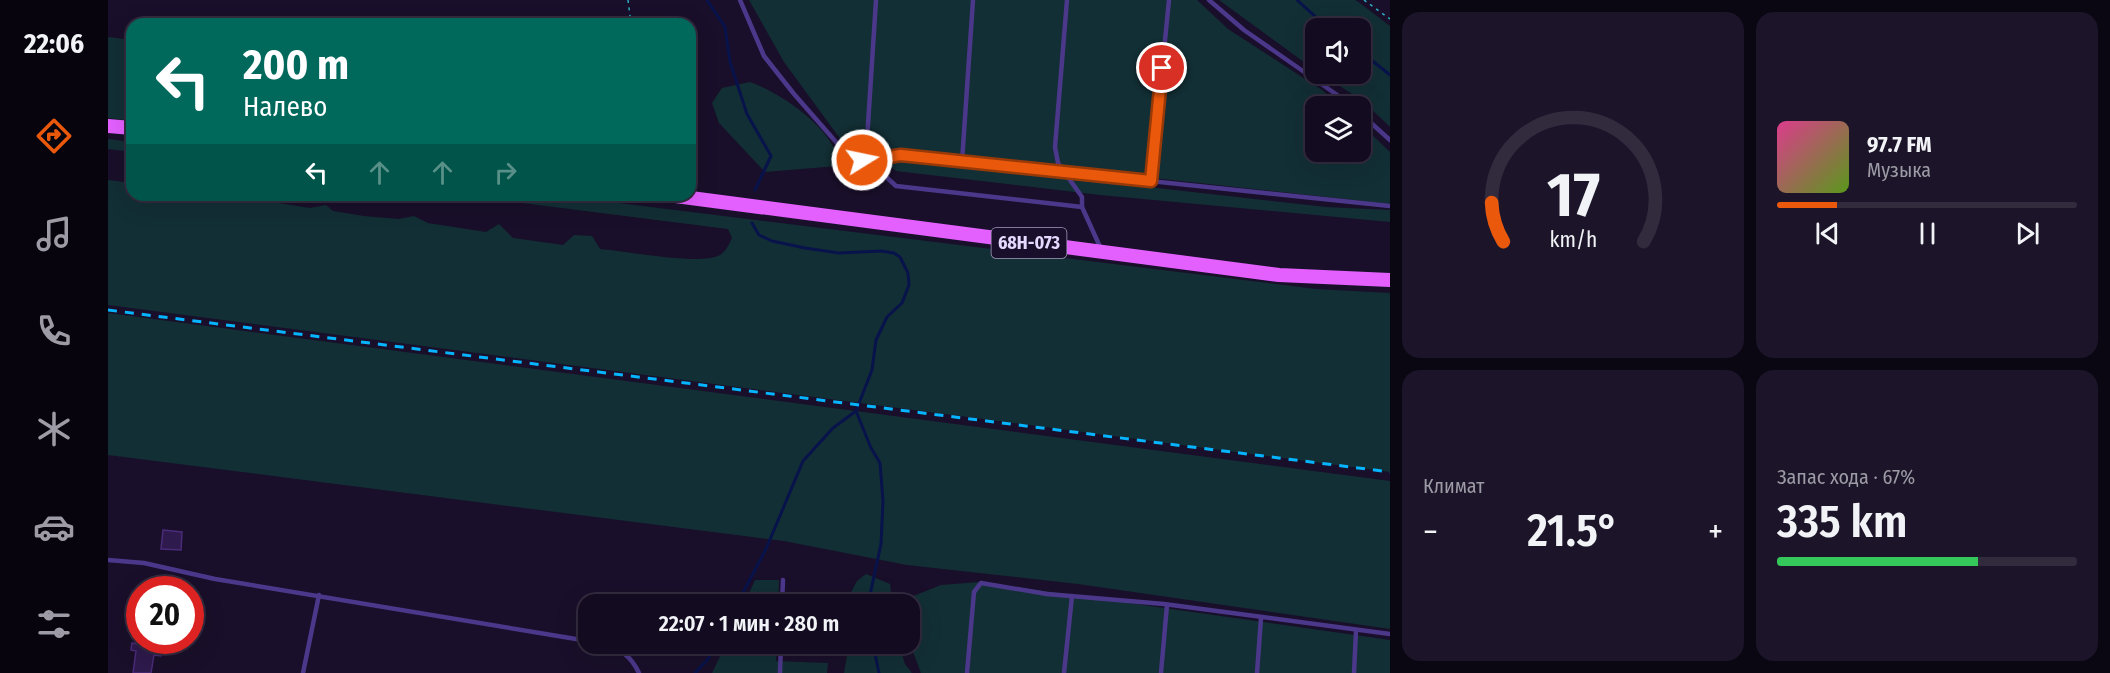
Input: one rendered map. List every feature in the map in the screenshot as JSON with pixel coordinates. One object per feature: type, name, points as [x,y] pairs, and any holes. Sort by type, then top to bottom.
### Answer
[{"type":"main road","points":[[108,126],[126,128]]},
{"type":"main road","name":"68Н-073","points":[[696,199],[1104,254],[1314,278],[1390,280]]},
{"type":"lane","points":[[740,0],[764,57],[849,158],[871,163],[896,186],[1082,207]]},
{"type":"lane","points":[[862,160],[867,140],[876,0]]},
{"type":"lane","points":[[962,162],[973,0]]},
{"type":"lane","points":[[1067,0],[1055,147],[1058,163],[1082,197],[1082,207],[1091,231],[1104,254]]},
{"type":"lane","points":[[1151,181],[1169,0]]},
{"type":"lane","points":[[1209,0],[1244,30],[1339,96]]},
{"type":"lane","points":[[1371,123],[1390,140]]},
{"type":"lane","points":[[871,163],[886,156],[901,155],[1390,206]]},
{"type":"lane","points":[[108,560],[144,563],[215,579],[578,639]]},
{"type":"lane","points":[[782,594],[783,580]]},
{"type":"lane","points":[[967,673],[977,586],[981,583],[1390,634]]},
{"type":"lane","points":[[303,673],[319,595]]},
{"type":"lane","points":[[1064,673],[1072,596]]},
{"type":"lane","points":[[1161,673],[1167,605]]},
{"type":"lane","points":[[1257,673],[1261,618]]},
{"type":"lane","points":[[1354,673],[1356,631]]},
{"type":"lane","points":[[625,654],[633,659],[639,673]]},
{"type":"lane","points":[[780,673],[781,654]]},
{"type":"path","points":[[628,0],[630,18]]},
{"type":"path","points":[[1364,0],[1390,19]]},
{"type":"green space","points":[[749,0],[1197,0],[1228,29],[1305,79],[1305,84],[1313,84],[1329,96],[1305,96],[1305,162],[1371,162],[1371,134],[1390,152],[1390,204],[844,144],[784,62]]},
{"type":"green space","points":[[1219,0],[1355,0],[1360,3],[1390,26],[1390,127],[1371,109],[1371,96],[1355,96],[1337,84],[1371,84],[1371,18],[1305,18],[1305,63]]},
{"type":"green space","points":[[108,37],[126,39],[126,120],[108,118]]},
{"type":"green space","points":[[750,82],[785,100],[809,117],[828,138],[835,150],[837,166],[765,172],[719,123],[712,103],[722,88]]},
{"type":"green space","points":[[108,139],[126,141],[126,151],[108,149]]},
{"type":"green space","points":[[901,159],[1326,207],[1390,210],[1390,222],[1100,195],[896,171],[888,165],[891,160]]},
{"type":"green space","points":[[108,180],[126,182],[126,201],[266,201],[310,208],[326,205],[333,211],[399,219],[414,216],[428,223],[486,232],[499,224],[513,238],[563,245],[574,235],[592,236],[600,249],[678,258],[718,256],[732,238],[728,229],[506,201],[603,201],[1316,289],[1390,293],[1390,472],[108,305]]},
{"type":"green space","points":[[108,313],[1390,481],[1390,629],[1078,584],[907,565],[784,541],[108,455]]},
{"type":"green space","points":[[866,574],[890,584],[891,594],[850,594],[857,581]]},
{"type":"green space","points":[[755,580],[779,580],[778,594],[749,594]]},
{"type":"green space","points":[[980,582],[1390,640],[1390,673],[921,673],[914,654],[920,654],[918,594],[941,585]]},
{"type":"green space","points":[[721,654],[776,654],[776,661],[828,663],[827,673],[712,673]]},
{"type":"green space","points":[[847,654],[902,654],[905,664],[912,673],[844,673]]},
{"type":"building","points":[[163,530],[182,532],[181,550],[161,549]]},
{"type":"building","points":[[136,654],[162,654],[161,656],[154,655],[151,673],[133,673]]},
{"type":"waterway","points":[[707,0],[725,27],[730,62],[747,114],[771,156],[755,190]]},
{"type":"waterway","points":[[1297,0],[1317,18]]},
{"type":"waterway","points":[[1371,60],[1390,75]]},
{"type":"waterway","points":[[742,594],[766,549],[803,461],[833,428],[856,411],[872,370],[876,340],[887,317],[902,303],[909,285],[908,273],[900,257],[894,253],[881,251],[839,253],[805,248],[772,241],[759,235],[752,223]]},
{"type":"waterway","points":[[856,411],[871,448],[880,463],[883,501],[881,544],[870,594]]},
{"type":"waterway","points":[[695,673],[711,654]]},
{"type":"waterway","points":[[875,654],[879,673]]},
{"type":"railway","points":[[108,310],[1390,472]]},
{"type":"route","points":[[862,160],[871,163],[886,156],[901,155],[1151,181],[1162,68]]}]
